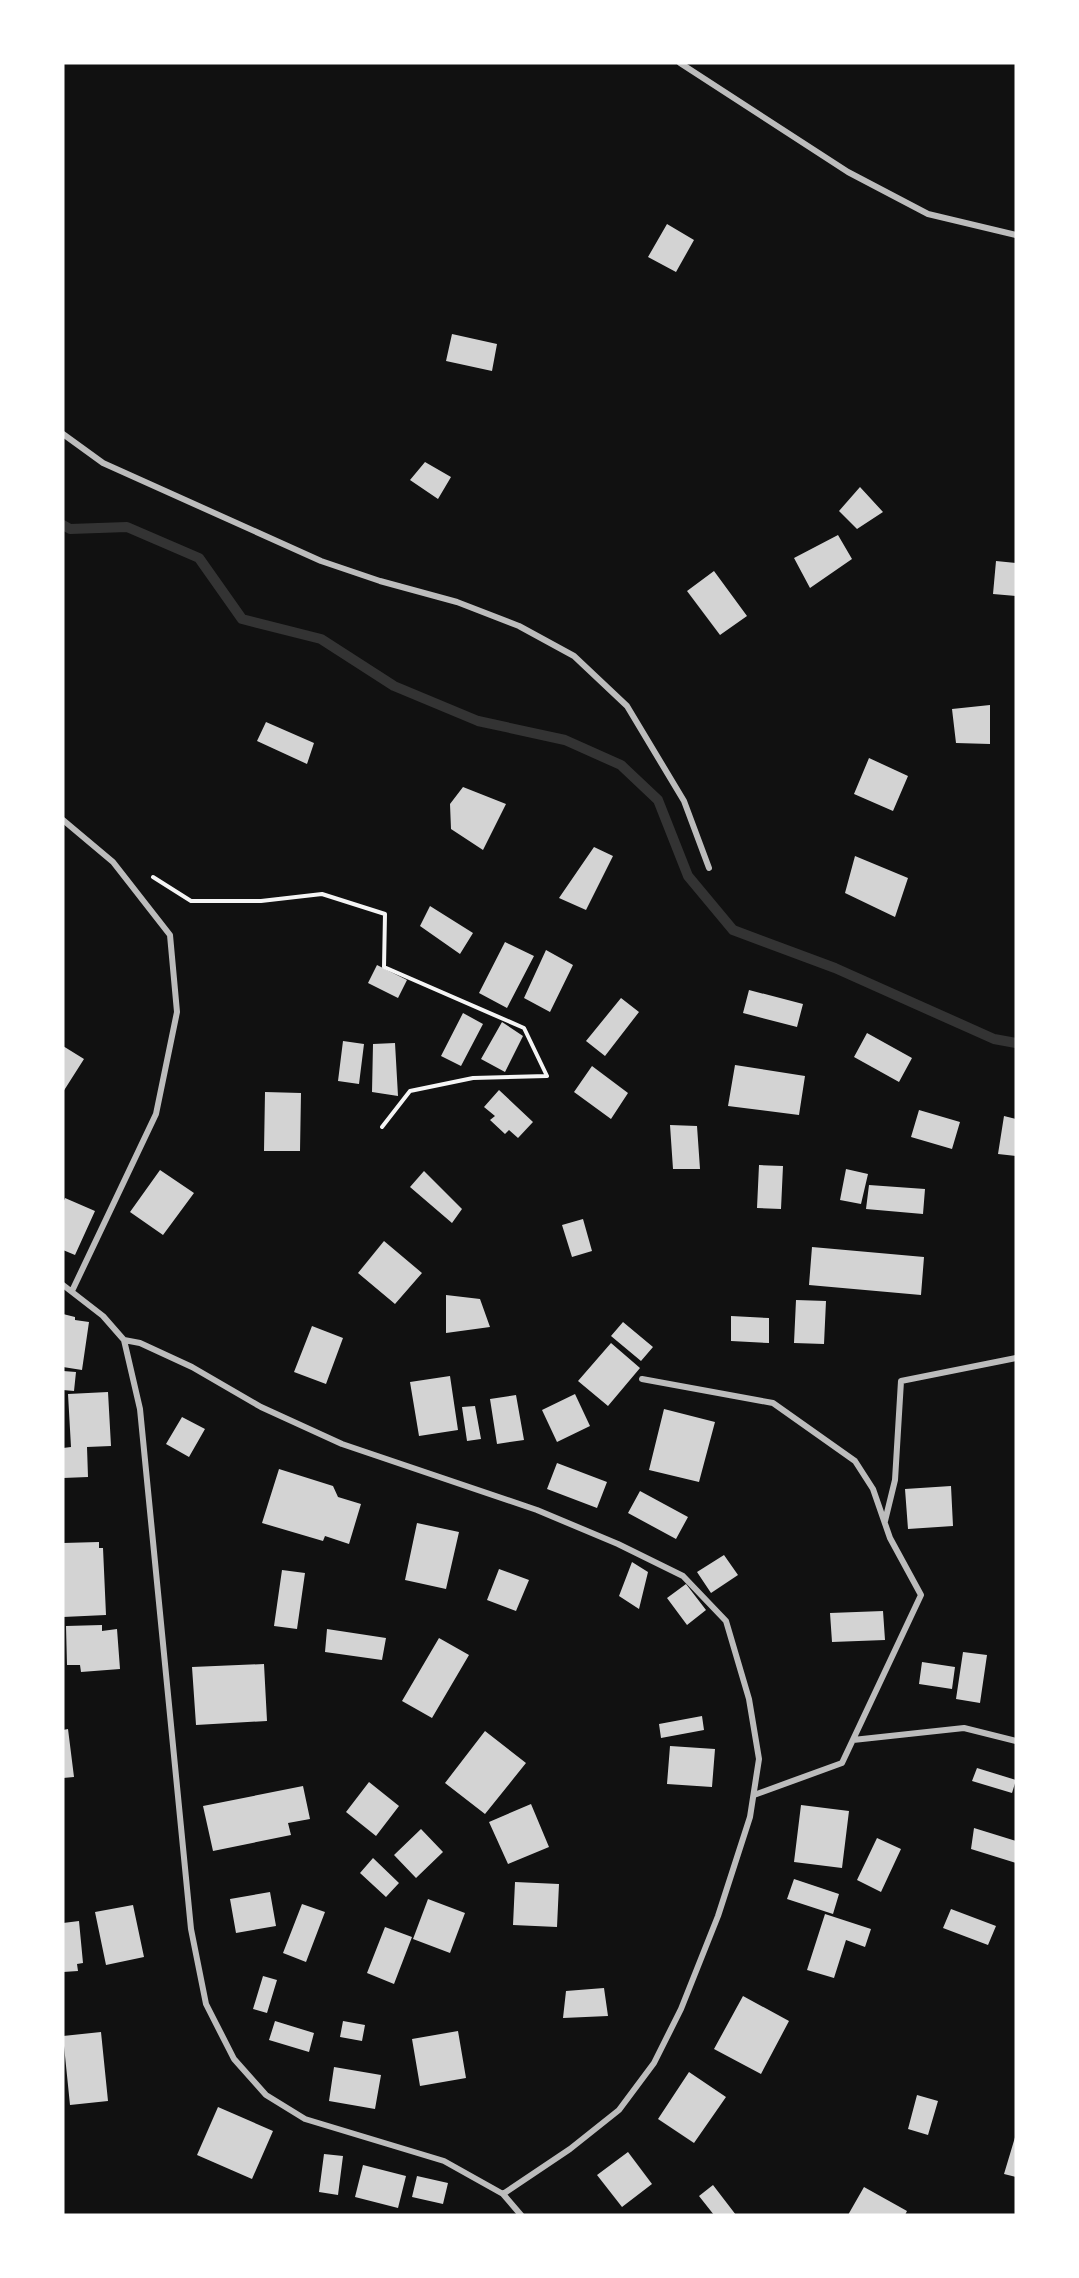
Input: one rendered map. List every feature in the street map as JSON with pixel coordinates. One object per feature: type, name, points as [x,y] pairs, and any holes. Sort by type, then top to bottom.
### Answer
[{"type":"street","points":[[680,63],[848,172],[928,214],[1016,235]]},
{"type":"street","points":[[63,434],[103,463],[321,561],[380,581],[457,602],[519,626],[574,656],[627,706],[684,801],[709,868]]},
{"type":"street","points":[[63,820],[113,862],[170,935],[177,1012],[156,1114],[72,1291]]},
{"type":"street","points":[[63,1286],[103,1316],[124,1340],[140,1409],[191,1929],[206,2004],[234,2059],[266,2095],[305,2119],[444,2161],[503,2194],[521,2215]]},
{"type":"street","points":[[124,1340],[140,1343],[192,1367],[261,1407],[342,1444],[537,1510],[618,1544],[683,1576],[726,1622],[749,1699],[759,1759],[750,1817],[718,1916],[681,2009],[654,2063],[619,2110],[570,2149],[503,2194]]},
{"type":"street","points":[[885,1522],[895,1480],[901,1381],[1016,1358]]},
{"type":"street","points":[[642,1379],[772,1403],[855,1461],[873,1489],[890,1538],[921,1594],[843,1763],[754,1796]]},
{"type":"street","points":[[853,1740],[963,1728],[1016,1742]]},
{"type":"path","points":[[152,876],[191,901],[261,902],[322,894],[385,914],[384,967],[524,1028],[547,1076],[473,1078],[410,1091],[382,1127]]},
{"type":"building","points":[[667,224],[694,240],[676,272],[648,257]]},
{"type":"building","points":[[452,334],[497,344],[492,371],[446,361]]},
{"type":"building","points":[[425,462],[451,477],[438,499],[410,480]]},
{"type":"building","points":[[860,487],[883,512],[857,529],[839,511]]},
{"type":"building","points":[[838,535],[852,559],[810,588],[794,558]]},
{"type":"building","points":[[996,561],[1016,563],[1016,596],[993,594]]},
{"type":"building","points":[[714,571],[747,616],[720,635],[687,591]]},
{"type":"building","points":[[990,705],[990,744],[956,743],[952,709]]},
{"type":"building","points":[[266,722],[314,743],[307,764],[257,741]]},
{"type":"building","points":[[869,758],[908,776],[893,811],[854,794]]},
{"type":"building","points":[[463,787],[506,804],[483,850],[451,829],[450,804]]},
{"type":"building","points":[[594,847],[613,856],[586,910],[559,898]]},
{"type":"building","points":[[855,856],[908,878],[895,917],[845,893]]},
{"type":"building","points":[[430,906],[473,933],[460,954],[420,926]]},
{"type":"building","points":[[505,942],[534,956],[507,1008],[479,993]]},
{"type":"building","points":[[546,950],[573,965],[550,1012],[524,998]]},
{"type":"building","points":[[377,965],[407,980],[398,998],[368,983]]},
{"type":"building","points":[[749,990],[803,1004],[797,1027],[743,1013]]},
{"type":"building","points":[[621,998],[639,1012],[605,1056],[586,1041]]},
{"type":"building","points":[[463,1013],[483,1024],[461,1066],[441,1056]]},
{"type":"building","points":[[502,1022],[523,1036],[505,1072],[481,1059]]},
{"type":"building","points":[[867,1033],[912,1058],[899,1082],[854,1057]]},
{"type":"building","points":[[343,1041],[364,1044],[359,1084],[338,1081]]},
{"type":"building","points":[[395,1043],[398,1096],[372,1092],[373,1044]]},
{"type":"building","points":[[63,1046],[84,1059],[63,1092]]},
{"type":"building","points":[[735,1065],[805,1076],[799,1115],[728,1106]]},
{"type":"building","points":[[592,1066],[628,1093],[611,1119],[574,1092]]},
{"type":"building","points":[[499,1090],[533,1122],[518,1138],[509,1130],[505,1134],[490,1120],[495,1116],[484,1107]]},
{"type":"building","points":[[265,1092],[301,1093],[300,1151],[264,1151]]},
{"type":"building","points":[[919,1110],[960,1122],[952,1149],[911,1137]]},
{"type":"building","points":[[1004,1116],[1016,1119],[1016,1156],[998,1154]]},
{"type":"building","points":[[670,1125],[697,1126],[700,1169],[673,1169]]},
{"type":"building","points":[[759,1165],[783,1166],[781,1209],[757,1208]]},
{"type":"building","points":[[846,1169],[868,1174],[861,1204],[840,1200]]},
{"type":"building","points":[[160,1170],[194,1193],[163,1235],[130,1212]]},
{"type":"building","points":[[424,1171],[462,1209],[452,1223],[410,1187]]},
{"type":"building","points":[[869,1185],[925,1189],[923,1214],[866,1209]]},
{"type":"building","points":[[65,1198],[95,1211],[75,1255],[63,1250],[63,1203]]},
{"type":"building","points":[[583,1219],[592,1251],[572,1257],[562,1225]]},
{"type":"building","points":[[384,1241],[422,1273],[395,1304],[358,1273]]},
{"type":"building","points":[[812,1247],[924,1257],[921,1295],[809,1285]]},
{"type":"building","points":[[446,1295],[480,1299],[490,1327],[446,1333]]},
{"type":"building","points":[[796,1300],[826,1301],[824,1344],[794,1343]]},
{"type":"building","points":[[63,1314],[75,1317],[75,1320],[89,1322],[82,1370],[63,1367]]},
{"type":"building","points":[[731,1316],[769,1318],[769,1343],[731,1341]]},
{"type":"building","points":[[623,1322],[653,1347],[641,1361],[611,1336]]},
{"type":"building","points":[[312,1326],[343,1338],[326,1384],[294,1372]]},
{"type":"building","points":[[611,1343],[640,1368],[608,1406],[578,1381]]},
{"type":"building","points":[[63,1371],[76,1372],[74,1391],[63,1390]]},
{"type":"building","points":[[450,1376],[458,1430],[419,1436],[410,1382]]},
{"type":"building","points":[[108,1392],[111,1446],[87,1447],[88,1477],[63,1478],[63,1448],[71,1447],[68,1394]]},
{"type":"building","points":[[575,1394],[590,1426],[557,1442],[542,1410]]},
{"type":"building","points":[[516,1395],[524,1440],[497,1444],[490,1399]]},
{"type":"building","points":[[475,1406],[481,1439],[467,1441],[462,1407]]},
{"type":"building","points":[[664,1409],[715,1422],[699,1482],[649,1470]]},
{"type":"building","points":[[182,1417],[205,1429],[189,1457],[166,1444]]},
{"type":"building","points":[[557,1463],[607,1482],[597,1508],[547,1489]]},
{"type":"building","points":[[279,1469],[333,1486],[338,1497],[361,1504],[349,1544],[325,1536],[323,1541],[262,1523]]},
{"type":"building","points":[[951,1486],[953,1526],[908,1529],[905,1489]]},
{"type":"building","points":[[640,1491],[688,1517],[676,1539],[628,1513]]},
{"type":"building","points":[[417,1523],[459,1532],[446,1589],[405,1580]]},
{"type":"building","points":[[99,1542],[99,1548],[103,1548],[106,1615],[63,1617],[63,1543]]},
{"type":"building","points":[[724,1555],[738,1575],[711,1593],[697,1572]]},
{"type":"building","points":[[632,1562],[648,1572],[639,1609],[619,1596]]},
{"type":"building","points":[[499,1569],[529,1580],[516,1611],[487,1600]]},
{"type":"building","points":[[282,1570],[305,1573],[297,1629],[274,1626]]},
{"type":"building","points":[[686,1584],[706,1610],[687,1625],[667,1598]]},
{"type":"building","points":[[883,1611],[885,1640],[832,1642],[830,1613]]},
{"type":"building","points":[[102,1625],[102,1631],[117,1629],[120,1669],[81,1672],[80,1665],[67,1665],[66,1626]]},
{"type":"building","points":[[327,1629],[386,1638],[382,1660],[325,1652]]},
{"type":"building","points":[[439,1638],[469,1655],[432,1718],[402,1701]]},
{"type":"building","points":[[963,1652],[987,1655],[980,1703],[956,1699]]},
{"type":"building","points":[[922,1662],[955,1667],[952,1689],[919,1684]]},
{"type":"building","points":[[264,1664],[267,1721],[196,1725],[192,1667]]},
{"type":"building","points":[[702,1716],[704,1730],[661,1738],[659,1724]]},
{"type":"building","points":[[68,1729],[74,1777],[63,1778],[63,1730]]},
{"type":"building","points":[[485,1731],[526,1763],[485,1814],[445,1783]]},
{"type":"building","points":[[670,1746],[715,1749],[712,1787],[667,1784]]},
{"type":"building","points":[[977,1768],[1016,1780],[1012,1793],[972,1781]]},
{"type":"building","points":[[369,1782],[399,1806],[376,1836],[346,1812]]},
{"type":"building","points":[[303,1786],[310,1819],[288,1823],[291,1835],[213,1851],[203,1806]]},
{"type":"building","points":[[531,1804],[549,1847],[508,1864],[489,1822]]},
{"type":"building","points":[[801,1805],[849,1811],[842,1868],[794,1862]]},
{"type":"building","points":[[974,1828],[1016,1841],[1016,1863],[971,1849]]},
{"type":"building","points":[[421,1829],[443,1852],[416,1878],[394,1855]]},
{"type":"building","points":[[877,1838],[901,1849],[881,1892],[857,1880]]},
{"type":"building","points":[[373,1858],[399,1883],[386,1897],[360,1873]]},
{"type":"building","points":[[794,1879],[839,1894],[833,1914],[787,1899]]},
{"type":"building","points":[[515,1882],[559,1884],[557,1927],[513,1925]]},
{"type":"building","points":[[270,1892],[276,1926],[236,1933],[230,1899]]},
{"type":"building","points":[[428,1899],[465,1913],[450,1953],[413,1939]]},
{"type":"building","points":[[302,1904],[325,1912],[306,1962],[283,1953]]},
{"type":"building","points":[[133,1905],[144,1957],[106,1965],[95,1912]]},
{"type":"building","points":[[951,1909],[996,1926],[988,1945],[943,1928]]},
{"type":"building","points":[[825,1914],[871,1929],[865,1947],[846,1940],[834,1978],[807,1970]]},
{"type":"building","points":[[79,1921],[83,1963],[77,1964],[78,1971],[63,1972],[63,1923]]},
{"type":"building","points":[[385,1927],[412,1937],[394,1984],[367,1973]]},
{"type":"building","points":[[263,1976],[277,1980],[267,2013],[253,2009]]},
{"type":"building","points":[[604,1988],[608,2016],[563,2018],[566,1991]]},
{"type":"building","points":[[743,1996],[789,2021],[761,2074],[714,2049]]},
{"type":"building","points":[[275,2021],[314,2033],[309,2052],[269,2040]]},
{"type":"building","points":[[343,2021],[365,2025],[362,2041],[340,2037]]},
{"type":"building","points":[[458,2031],[466,2078],[420,2086],[412,2039]]},
{"type":"building","points":[[101,2032],[108,2101],[70,2105],[63,2036]]},
{"type":"building","points":[[334,2067],[381,2075],[375,2109],[329,2101]]},
{"type":"building","points":[[689,2072],[726,2097],[694,2143],[658,2119]]},
{"type":"building","points":[[917,2095],[938,2101],[928,2135],[908,2129]]},
{"type":"building","points":[[218,2107],[273,2131],[252,2179],[197,2155]]},
{"type":"building","points":[[1016,2134],[1016,2177],[1004,2174]]},
{"type":"building","points":[[628,2152],[652,2184],[622,2207],[597,2175]]},
{"type":"building","points":[[324,2154],[343,2156],[338,2195],[319,2192]]},
{"type":"building","points":[[363,2165],[406,2176],[398,2208],[355,2197]]},
{"type":"building","points":[[417,2176],[448,2183],[443,2204],[412,2197]]},
{"type":"building","points":[[713,2185],[736,2215],[714,2215],[699,2196]]},
{"type":"building","points":[[864,2187],[907,2211],[905,2215],[848,2215]]},
{"type":"waterway","points":[[63,525],[70,529],[127,527],[199,558],[242,619],[321,639],[394,686],[478,721],[565,740],[621,765],[658,800],[688,876],[733,930],[835,968],[994,1039],[1016,1043]]}]
